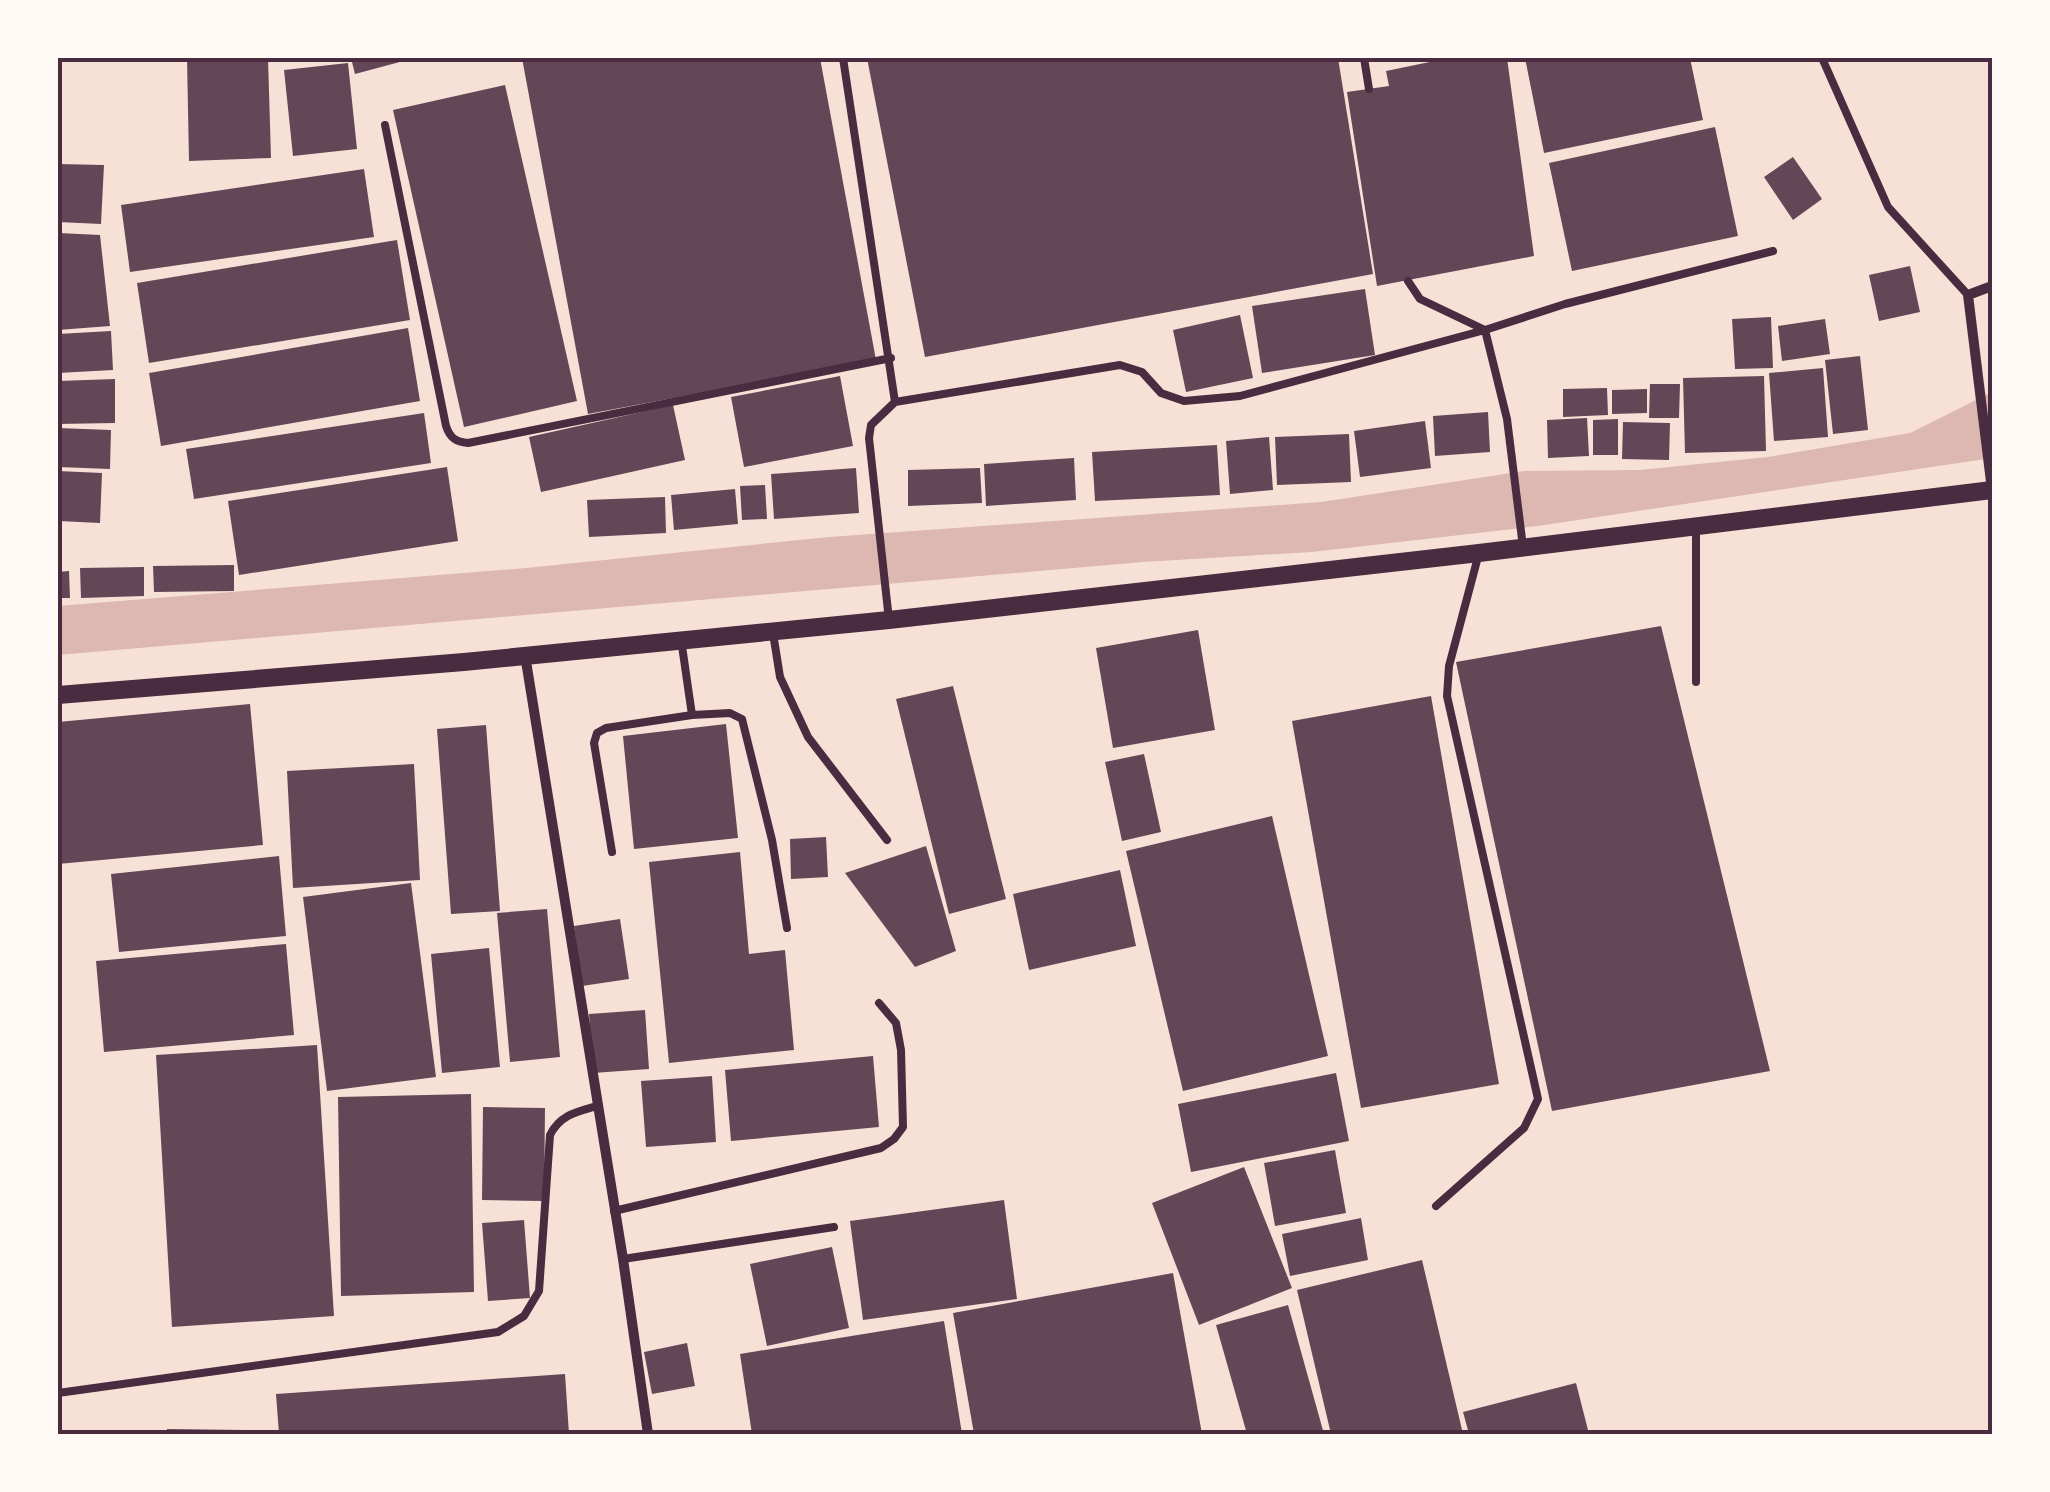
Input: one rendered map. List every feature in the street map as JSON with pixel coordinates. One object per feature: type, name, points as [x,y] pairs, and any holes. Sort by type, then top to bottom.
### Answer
[{"type":"street","points":[[58,694],[464,662],[889,620],[1479,553],[1522,538],[1696,526],[1992,490],[1968,295],[1992,286]]},
{"type":"street","points":[[524,654],[648,1434]]},
{"type":"lane","points":[[843,58],[895,402]]},
{"type":"lane","points":[[1364,58],[1370,90]]},
{"type":"lane","points":[[1822,58],[1888,208],[1968,295]]},
{"type":"lane","points":[[385,126],[446,426],[452,439],[468,444],[891,358]]},
{"type":"lane","points":[[889,620],[871,474],[870,424],[895,402],[1120,366],[1142,372],[1162,393],[1184,401],[1240,396],[1486,330],[1565,304],[1772,251]]},
{"type":"lane","points":[[1408,281],[1420,299],[1486,330]]},
{"type":"lane","points":[[1486,330],[1516,472],[1522,538]]},
{"type":"lane","points":[[1696,526],[1696,682]]},
{"type":"lane","points":[[1436,1206],[1524,1128],[1538,1099],[1447,696],[1449,666],[1479,553]]},
{"type":"lane","points":[[773,630],[780,677],[808,737],[887,840]]},
{"type":"lane","points":[[682,638],[692,715]]},
{"type":"lane","points":[[612,852],[594,744],[597,732],[692,715],[730,713],[742,719],[772,840],[787,928]]},
{"type":"lane","points":[[614,1211],[881,1148],[894,1140],[903,1127],[901,1050],[896,1023],[879,1004]]},
{"type":"lane","points":[[58,1393],[498,1332],[524,1316],[540,1291],[550,1135],[556,1123],[567,1115],[597,1106]]},
{"type":"lane","points":[[623,1259],[834,1228]]},
{"type":"shaded area","points":[[1992,392],[1992,458],[1538,526],[1312,552],[1143,562],[58,655],[58,606],[526,568],[829,537],[1321,502],[1524,471],[1639,470],[1768,457],[1910,433]]},
{"type":"building","points":[[187,58],[268,58],[271,158],[189,161]]},
{"type":"building","points":[[351,58],[411,58],[411,59],[355,74]]},
{"type":"building","points":[[522,58],[820,58],[876,360],[588,414]]},
{"type":"building","points":[[867,58],[1338,58],[1373,274],[925,357]]},
{"type":"building","points":[[1449,58],[1507,58],[1534,256],[1377,286],[1347,92],[1389,86],[1386,71]]},
{"type":"building","points":[[1525,58],[1690,58],[1703,120],[1544,153]]},
{"type":"building","points":[[348,63],[357,149],[293,156],[284,70]]},
{"type":"building","points":[[505,85],[577,401],[464,427],[393,110]]},
{"type":"building","points":[[1715,127],[1738,236],[1572,271],[1549,163]]},
{"type":"building","points":[[1793,157],[1822,199],[1793,220],[1764,177]]},
{"type":"building","points":[[58,164],[104,165],[101,224],[58,222]]},
{"type":"building","points":[[364,169],[374,237],[130,272],[121,205]]},
{"type":"building","points":[[58,233],[100,235],[110,326],[58,330]]},
{"type":"building","points":[[397,240],[410,320],[149,363],[137,283]]},
{"type":"building","points":[[1910,266],[1920,312],[1879,321],[1869,275]]},
{"type":"building","points":[[1365,289],[1375,355],[1262,373],[1252,306]]},
{"type":"building","points":[[1240,315],[1253,378],[1186,392],[1173,330]]},
{"type":"building","points":[[1771,317],[1773,368],[1735,369],[1732,319]]},
{"type":"building","points":[[1825,319],[1830,354],[1782,361],[1778,326]]},
{"type":"building","points":[[408,328],[420,401],[161,446],[149,373]]},
{"type":"building","points":[[111,331],[113,370],[58,373],[58,334]]},
{"type":"building","points":[[1860,356],[1868,430],[1833,434],[1825,360]]},
{"type":"building","points":[[1823,368],[1828,437],[1774,441],[1769,373]]},
{"type":"building","points":[[840,376],[853,446],[744,467],[731,397]]},
{"type":"building","points":[[1764,376],[1766,451],[1685,453],[1683,378]]},
{"type":"building","points":[[115,379],[115,423],[58,424],[58,381]]},
{"type":"building","points":[[1650,384],[1680,384],[1679,418],[1649,418]]},
{"type":"building","points":[[1607,388],[1608,415],[1563,417],[1563,389]]},
{"type":"building","points":[[1647,389],[1647,413],[1612,414],[1612,390]]},
{"type":"building","points":[[673,405],[685,460],[541,492],[529,437]]},
{"type":"building","points":[[1488,412],[1490,452],[1435,456],[1433,416]]},
{"type":"building","points":[[424,413],[431,463],[194,499],[186,449]]},
{"type":"building","points":[[1587,418],[1589,456],[1548,458],[1547,420]]},
{"type":"building","points":[[1618,419],[1618,455],[1593,455],[1593,420]]},
{"type":"building","points":[[1425,421],[1431,468],[1360,477],[1354,431]]},
{"type":"building","points":[[1623,422],[1670,423],[1669,460],[1622,459]]},
{"type":"building","points":[[58,428],[111,430],[110,469],[58,467]]},
{"type":"building","points":[[1349,434],[1351,482],[1277,485],[1275,437]]},
{"type":"building","points":[[1269,437],[1273,490],[1230,494],[1226,441]]},
{"type":"building","points":[[1217,445],[1220,495],[1095,501],[1092,452]]},
{"type":"building","points":[[1074,458],[1076,500],[986,506],[984,464]]},
{"type":"building","points":[[447,467],[458,541],[239,575],[228,501]]},
{"type":"building","points":[[856,468],[859,513],[774,519],[771,474]]},
{"type":"building","points":[[980,468],[982,503],[908,506],[908,470]]},
{"type":"building","points":[[58,471],[102,473],[100,523],[58,521]]},
{"type":"building","points":[[765,485],[767,519],[742,520],[740,486]]},
{"type":"building","points":[[735,489],[738,524],[674,530],[671,495]]},
{"type":"building","points":[[665,497],[666,533],[589,537],[587,500]]},
{"type":"building","points":[[234,565],[234,591],[154,592],[153,566]]},
{"type":"building","points":[[144,567],[144,596],[81,598],[80,568]]},
{"type":"building","points":[[69,571],[70,598],[58,598],[58,572]]},
{"type":"building","points":[[1661,626],[1770,1071],[1552,1111],[1456,662]]},
{"type":"building","points":[[1198,630],[1215,730],[1113,748],[1096,648]]},
{"type":"building","points":[[953,686],[1006,899],[949,914],[896,699]]},
{"type":"building","points":[[1431,696],[1499,1084],[1361,1108],[1292,721]]},
{"type":"building","points":[[250,704],[263,845],[58,864],[58,722]]},
{"type":"building","points":[[726,724],[738,838],[634,849],[623,736]]},
{"type":"building","points":[[486,725],[500,911],[451,914],[437,729]]},
{"type":"building","points":[[1144,754],[1161,832],[1122,841],[1105,762]]},
{"type":"building","points":[[414,764],[420,880],[293,888],[287,771]]},
{"type":"building","points":[[1272,816],[1328,1056],[1183,1091],[1126,851]]},
{"type":"building","points":[[826,837],[828,877],[791,879],[790,839]]},
{"type":"building","points":[[926,846],[956,951],[915,967],[845,873]]},
{"type":"building","points":[[740,852],[749,954],[785,950],[794,1050],[669,1063],[649,862]]},
{"type":"building","points":[[279,856],[286,936],[119,952],[111,874]]},
{"type":"building","points":[[1120,870],[1136,946],[1029,970],[1013,894]]},
{"type":"building","points":[[411,883],[436,1077],[327,1091],[303,897]]},
{"type":"building","points":[[547,909],[560,1057],[510,1062],[497,913]]},
{"type":"building","points":[[620,919],[629,979],[582,986],[574,926]]},
{"type":"building","points":[[286,944],[294,1035],[104,1052],[96,961]]},
{"type":"building","points":[[489,948],[500,1067],[442,1073],[431,954]]},
{"type":"building","points":[[645,1010],[649,1069],[593,1073],[589,1014]]},
{"type":"building","points":[[317,1045],[334,1316],[172,1327],[156,1055]]},
{"type":"building","points":[[873,1056],[879,1127],[731,1141],[725,1070]]},
{"type":"building","points":[[1336,1073],[1349,1141],[1191,1172],[1178,1104]]},
{"type":"building","points":[[712,1076],[716,1142],[646,1147],[641,1081]]},
{"type":"building","points":[[471,1094],[474,1292],[341,1296],[338,1097]]},
{"type":"building","points":[[483,1107],[545,1108],[544,1201],[482,1200]]},
{"type":"building","points":[[1335,1150],[1346,1213],[1275,1226],[1264,1163]]},
{"type":"building","points":[[1244,1167],[1292,1288],[1199,1325],[1152,1203]]},
{"type":"building","points":[[1004,1200],[1017,1299],[863,1320],[850,1221]]},
{"type":"building","points":[[1361,1218],[1368,1260],[1290,1276],[1282,1234]]},
{"type":"building","points":[[524,1220],[530,1298],[488,1301],[482,1223]]},
{"type":"building","points":[[832,1247],[849,1328],[767,1346],[750,1264]]},
{"type":"building","points":[[1422,1260],[1463,1434],[1331,1434],[1297,1290]]},
{"type":"building","points":[[1173,1273],[1202,1434],[974,1434],[953,1313]]},
{"type":"building","points":[[1288,1305],[1324,1434],[1247,1434],[1216,1325]]},
{"type":"building","points":[[944,1321],[962,1434],[752,1434],[740,1354]]},
{"type":"building","points":[[687,1343],[695,1386],[652,1394],[644,1352]]},
{"type":"building","points":[[565,1374],[569,1434],[279,1434],[276,1394]]},
{"type":"building","points":[[1576,1383],[1589,1434],[1469,1434],[1463,1412]]},
{"type":"building","points":[[167,1429],[248,1430],[248,1434],[167,1434]]}]
